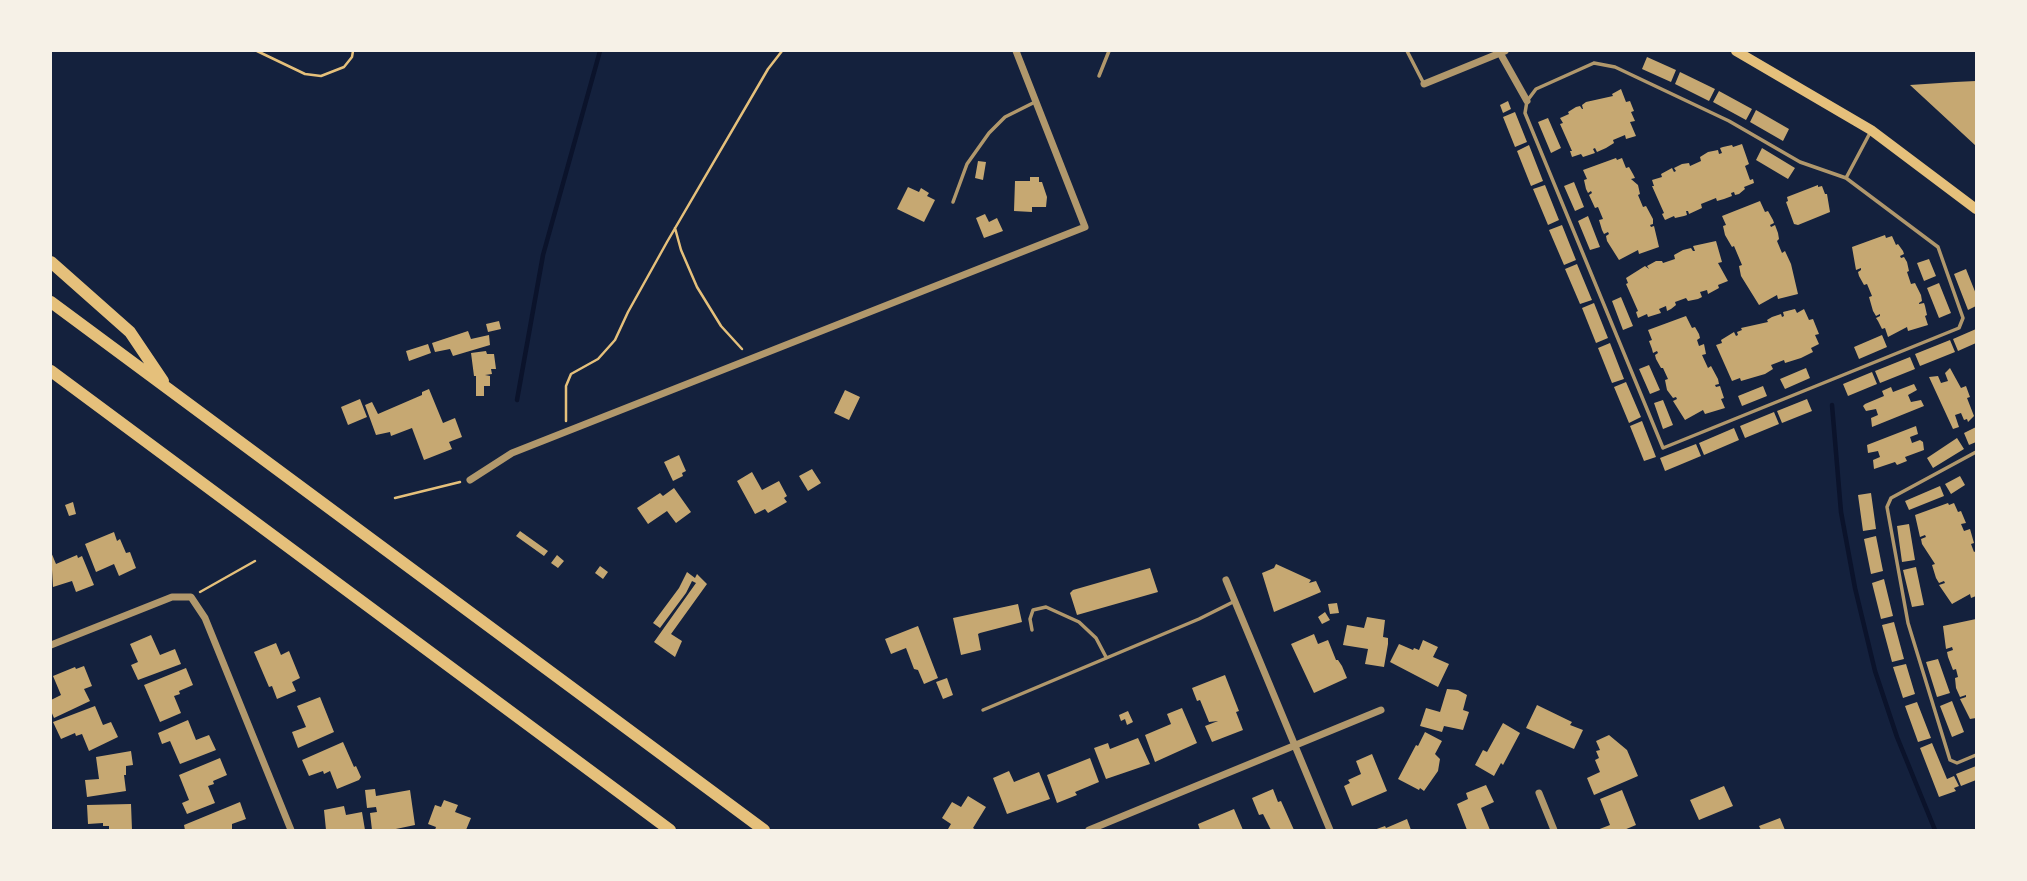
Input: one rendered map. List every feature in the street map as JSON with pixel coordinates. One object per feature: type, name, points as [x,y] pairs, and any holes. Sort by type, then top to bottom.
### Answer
[{"type":"highway","points":[[51,262],[130,332],[170,390]]},
{"type":"highway","points":[[51,302],[764,830]]},
{"type":"highway","points":[[51,372],[670,830]]},
{"type":"main road","points":[[1737,51],[1871,130],[1976,209]]},
{"type":"street","points":[[470,480],[512,453],[1086,227],[1016,51]]},
{"type":"street","points":[[1424,84],[1503,52],[1527,101]]},
{"type":"street","points":[[1226,580],[1330,830]]},
{"type":"street","points":[[51,645],[172,597],[191,597],[205,618],[291,830]]},
{"type":"street","points":[[1089,830],[1381,710]]},
{"type":"street","points":[[1539,793],[1555,830]]},
{"type":"lane","points":[[1099,76],[1109,51]]},
{"type":"lane","points":[[1407,51],[1424,84]]},
{"type":"lane","points":[[1594,63],[1615,67],[1729,121],[1800,162],[1846,178],[1938,247],[1963,318],[1959,328],[1663,448],[1525,113],[1527,101],[1536,89],[1594,63]]},
{"type":"lane","points":[[953,202],[967,164],[989,133],[1005,117],[1037,100]]},
{"type":"lane","points":[[1846,178],[1871,130]]},
{"type":"lane","points":[[1976,453],[1891,498],[1887,507],[1908,623],[1950,760],[1956,763],[1976,755]]},
{"type":"lane","points":[[983,710],[1235,601]]},
{"type":"lane","points":[[1032,630],[1030,619],[1033,610],[1046,607],[1079,622],[1096,638],[1107,657]]},
{"type":"path","points":[[257,51],[305,74],[321,76],[344,67],[353,51]]},
{"type":"path","points":[[568,432],[566,386],[571,374],[598,359],[615,340],[676,228],[768,69],[782,51]]},
{"type":"path","points":[[676,228],[681,250],[697,287],[721,326],[750,359]]},
{"type":"path","points":[[395,498],[470,480]]},
{"type":"path","points":[[191,597],[255,561]]},
{"type":"building","points":[[1647,57],[1676,70],[1671,82],[1642,69]]},
{"type":"building","points":[[1680,72],[1715,89],[1709,101],[1675,84]]},
{"type":"building","points":[[1976,81],[1976,146],[1910,85],[1955,82]]},
{"type":"building","points":[[1621,89],[1626,102],[1630,101],[1634,111],[1631,112],[1635,121],[1630,122],[1636,136],[1626,139],[1625,135],[1597,152],[1593,149],[1595,153],[1572,157],[1560,118],[1576,107],[1583,109],[1582,105],[1586,102],[1613,96],[1612,94]]},
{"type":"building","points":[[1719,91],[1752,109],[1746,120],[1713,102]]},
{"type":"building","points":[[1508,101],[1511,109],[1503,113],[1500,105]]},
{"type":"building","points":[[1756,110],[1789,129],[1783,141],[1750,122]]},
{"type":"building","points":[[1515,112],[1527,142],[1515,147],[1503,117]]},
{"type":"building","points":[[1548,118],[1561,148],[1551,153],[1538,122]]},
{"type":"building","points":[[1742,144],[1749,164],[1745,166],[1750,180],[1753,179],[1754,183],[1744,187],[1739,194],[1735,195],[1734,192],[1731,193],[1732,196],[1717,201],[1716,198],[1701,204],[1702,208],[1689,214],[1686,211],[1687,215],[1665,220],[1652,180],[1662,177],[1661,174],[1672,168],[1676,171],[1674,168],[1682,164],[1689,163],[1690,166],[1701,161],[1700,157],[1708,152],[1718,150],[1719,154],[1722,153],[1720,148]]},
{"type":"building","points":[[1529,145],[1543,181],[1531,186],[1517,151]]},
{"type":"building","points":[[1762,148],[1795,168],[1788,179],[1756,160]]},
{"type":"building","points":[[1622,158],[1635,178],[1631,179],[1638,185],[1638,195],[1643,207],[1646,206],[1653,219],[1653,224],[1650,225],[1654,226],[1659,247],[1639,254],[1638,250],[1619,260],[1607,241],[1608,232],[1604,234],[1602,230],[1599,220],[1603,219],[1589,195],[1591,191],[1588,193],[1586,189],[1584,180],[1587,179],[1583,170]]},
{"type":"building","points":[[978,161],[986,162],[983,180],[975,178]]},
{"type":"building","points":[[1030,177],[1039,177],[1039,182],[1042,182],[1047,197],[1046,207],[1032,207],[1032,212],[1014,211],[1015,181],[1030,181]]},
{"type":"building","points":[[1574,182],[1584,207],[1575,211],[1564,186]]},
{"type":"building","points":[[1545,185],[1559,220],[1548,225],[1533,189]]},
{"type":"building","points":[[1818,185],[1822,186],[1827,194],[1830,212],[1798,225],[1794,224],[1786,202],[1787,197]]},
{"type":"building","points":[[908,187],[919,192],[921,188],[929,193],[927,196],[935,200],[924,222],[897,209]]},
{"type":"building","points":[[1760,201],[1773,220],[1774,223],[1770,225],[1775,225],[1779,239],[1777,241],[1791,264],[1798,294],[1778,299],[1777,295],[1759,305],[1741,276],[1739,266],[1742,265],[1734,246],[1732,247],[1725,235],[1723,226],[1726,225],[1722,216]]},
{"type":"building","points":[[985,214],[989,222],[997,218],[1003,231],[984,238],[976,218]]},
{"type":"building","points":[[1588,216],[1600,247],[1590,250],[1578,221]]},
{"type":"building","points":[[1562,225],[1576,260],[1564,265],[1549,230]]},
{"type":"building","points":[[1885,235],[1886,238],[1892,236],[1903,251],[1904,254],[1900,256],[1907,262],[1911,284],[1915,283],[1921,295],[1922,301],[1919,304],[1924,303],[1928,325],[1908,331],[1907,327],[1888,337],[1885,328],[1882,329],[1876,318],[1880,314],[1876,316],[1873,311],[1869,297],[1872,296],[1867,284],[1864,285],[1859,276],[1861,268],[1856,270],[1852,247]]},
{"type":"building","points":[[1716,241],[1722,262],[1718,263],[1728,281],[1708,294],[1707,290],[1700,292],[1702,297],[1698,299],[1688,301],[1686,298],[1675,302],[1676,305],[1667,311],[1666,306],[1659,309],[1661,313],[1638,318],[1626,278],[1645,266],[1649,269],[1647,266],[1656,261],[1663,263],[1675,259],[1674,255],[1683,250],[1691,248],[1695,251],[1693,246]]},
{"type":"building","points":[[1929,259],[1936,276],[1924,281],[1917,263]]},
{"type":"building","points":[[1577,264],[1592,300],[1580,304],[1565,269]]},
{"type":"building","points":[[1966,269],[1976,294],[1976,306],[1968,310],[1954,274]]},
{"type":"building","points":[[1939,283],[1951,313],[1939,318],[1927,288]]},
{"type":"building","points":[[1621,297],[1633,326],[1623,330],[1612,301]]},
{"type":"building","points":[[1594,303],[1608,338],[1596,343],[1582,308]]},
{"type":"building","points":[[1795,309],[1797,313],[1804,309],[1809,320],[1813,319],[1819,334],[1815,335],[1819,344],[1811,348],[1813,352],[1785,363],[1784,360],[1771,365],[1773,369],[1765,374],[1732,381],[1716,345],[1734,332],[1738,335],[1737,332],[1742,330],[1741,328],[1768,322],[1772,317],[1781,314],[1782,317],[1783,312]]},
{"type":"building","points":[[1686,316],[1692,328],[1695,327],[1699,334],[1699,346],[1704,344],[1706,354],[1702,355],[1708,368],[1711,366],[1718,379],[1719,384],[1715,385],[1720,386],[1725,408],[1705,414],[1703,410],[1685,420],[1673,401],[1676,397],[1673,398],[1667,390],[1665,380],[1668,379],[1656,359],[1657,351],[1653,353],[1648,330]]},
{"type":"building","points":[[499,321],[501,329],[488,332],[486,324]]},
{"type":"building","points":[[1976,329],[1976,343],[1958,351],[1953,339]]},
{"type":"building","points":[[468,331],[471,339],[489,335],[490,345],[453,356],[450,349],[435,352],[432,343]]},
{"type":"building","points":[[1882,335],[1887,347],[1859,359],[1854,347]]},
{"type":"building","points":[[1950,340],[1955,352],[1920,366],[1915,354]]},
{"type":"building","points":[[1610,343],[1624,379],[1612,383],[1598,348]]},
{"type":"building","points":[[428,344],[431,353],[409,361],[406,351]]},
{"type":"building","points":[[486,351],[487,354],[494,354],[496,369],[491,369],[492,374],[485,375],[490,376],[490,386],[484,386],[484,396],[476,396],[476,376],[471,353]]},
{"type":"building","points":[[1910,357],[1915,369],[1880,383],[1875,371]]},
{"type":"building","points":[[1649,365],[1660,390],[1650,394],[1639,369]]},
{"type":"building","points":[[1806,368],[1810,378],[1785,389],[1780,379]]},
{"type":"building","points":[[1950,368],[1961,388],[1966,386],[1970,397],[1967,398],[1974,416],[1968,422],[1961,413],[1955,415],[1959,427],[1953,429],[1929,377],[1938,376],[1941,383],[1948,381],[1945,373]]},
{"type":"building","points":[[1872,372],[1877,384],[1848,396],[1843,384]]},
{"type":"building","points":[[1626,382],[1641,417],[1629,423],[1614,387]]},
{"type":"building","points":[[1914,384],[1917,390],[1908,395],[1911,402],[1921,400],[1924,406],[1872,427],[1871,418],[1878,415],[1876,409],[1866,411],[1863,406],[1884,396],[1882,391],[1891,387],[1893,392]]},
{"type":"building","points":[[1763,386],[1767,396],[1742,406],[1738,396]]},
{"type":"building","points":[[429,389],[443,423],[455,418],[462,437],[449,442],[452,449],[424,460],[412,428],[391,436],[390,432],[376,435],[365,405],[372,402],[378,414],[422,395],[422,392]]},
{"type":"building","points":[[845,390],[860,397],[849,420],[834,413]]},
{"type":"building","points":[[360,399],[367,417],[348,425],[341,407]]},
{"type":"building","points":[[1807,399],[1812,411],[1782,423],[1777,411]]},
{"type":"building","points":[[1663,400],[1673,425],[1663,429],[1654,403]]},
{"type":"building","points":[[1774,412],[1779,424],[1745,438],[1740,426]]},
{"type":"building","points":[[1642,421],[1656,457],[1644,461],[1630,426]]},
{"type":"building","points":[[1916,426],[1918,434],[1910,437],[1912,443],[1920,440],[1924,450],[1905,457],[1907,461],[1897,465],[1895,462],[1874,469],[1873,460],[1880,457],[1878,451],[1868,453],[1867,445]]},
{"type":"building","points":[[1976,427],[1976,442],[1969,445],[1964,433]]},
{"type":"building","points":[[1734,428],[1739,440],[1704,455],[1699,443]]},
{"type":"building","points":[[1957,438],[1964,449],[1933,468],[1927,458]]},
{"type":"building","points":[[1696,444],[1701,456],[1665,471],[1660,458]]},
{"type":"building","points":[[679,455],[686,471],[682,473],[683,476],[673,481],[664,462]]},
{"type":"building","points":[[812,469],[821,483],[808,491],[799,476]]},
{"type":"building","points":[[752,472],[762,490],[779,481],[787,496],[784,498],[787,502],[768,513],[765,509],[755,514],[737,481]]},
{"type":"building","points":[[1960,476],[1965,485],[1951,494],[1945,484]]},
{"type":"building","points":[[1940,486],[1944,496],[1909,510],[1905,501]]},
{"type":"building","points":[[674,488],[691,512],[676,523],[667,511],[648,524],[637,508],[660,493],[663,496]]},
{"type":"building","points":[[1871,493],[1876,529],[1863,531],[1858,495]]},
{"type":"building","points":[[73,502],[76,514],[69,516],[65,505]]},
{"type":"building","points":[[1954,503],[1958,512],[1961,511],[1966,523],[1961,524],[1964,531],[1970,529],[1974,543],[1971,544],[1974,552],[1976,551],[1976,596],[1971,598],[1970,594],[1952,604],[1939,585],[1945,583],[1944,581],[1939,583],[1936,578],[1932,565],[1935,564],[1922,544],[1921,539],[1926,537],[1920,537],[1915,515]]},
{"type":"building","points":[[1909,524],[1915,560],[1902,562],[1897,526]]},
{"type":"building","points":[[520,531],[548,551],[544,556],[516,536]]},
{"type":"building","points":[[114,532],[126,553],[130,552],[136,568],[119,576],[114,564],[96,572],[85,544]]},
{"type":"building","points":[[1876,536],[1883,571],[1871,574],[1864,539]]},
{"type":"building","points":[[51,552],[56,564],[77,555],[78,558],[82,556],[94,585],[76,592],[72,581],[53,587]]},
{"type":"building","points":[[557,555],[564,561],[558,568],[551,563]]},
{"type":"building","points":[[1276,564],[1311,580],[1309,583],[1316,581],[1321,592],[1274,612],[1262,573],[1274,568]]},
{"type":"building","points":[[600,566],[608,572],[603,579],[595,573]]},
{"type":"building","points":[[1916,567],[1924,605],[1912,607],[1903,570]]},
{"type":"building","points":[[1150,568],[1158,592],[1077,615],[1070,593],[1073,590]]},
{"type":"building","points":[[687,572],[695,578],[697,574],[707,584],[671,634],[682,641],[675,657],[654,642],[696,583],[692,581],[660,628],[653,623],[679,588]]},
{"type":"building","points":[[1884,579],[1893,616],[1881,619],[1872,583]]},
{"type":"building","points":[[1337,603],[1339,613],[1330,614],[1328,604]]},
{"type":"building","points":[[1018,604],[1022,622],[978,634],[981,650],[961,655],[953,618]]},
{"type":"building","points":[[1325,612],[1330,620],[1322,624],[1318,617]]},
{"type":"building","points":[[1367,617],[1385,620],[1383,637],[1388,638],[1388,644],[1384,667],[1365,664],[1368,649],[1343,645],[1347,625],[1364,628]]},
{"type":"building","points":[[1976,619],[1976,718],[1970,719],[1960,699],[1966,695],[1960,697],[1956,688],[1956,669],[1953,670],[1947,652],[1953,650],[1952,647],[1946,649],[1943,626]]},
{"type":"building","points":[[1894,622],[1904,659],[1892,662],[1882,625]]},
{"type":"building","points":[[918,626],[938,678],[924,684],[918,670],[914,669],[906,648],[891,654],[885,639]]},
{"type":"building","points":[[1314,634],[1318,644],[1328,640],[1347,678],[1314,693],[1291,644]]},
{"type":"building","points":[[151,635],[160,655],[175,649],[181,664],[138,680],[131,665],[138,662],[130,644]]},
{"type":"building","points":[[1423,640],[1438,647],[1433,657],[1449,664],[1438,687],[1390,662],[1399,644],[1419,650]]},
{"type":"building","points":[[276,643],[281,655],[289,651],[300,678],[292,682],[296,691],[277,699],[254,652]]},
{"type":"building","points":[[1938,659],[1950,693],[1937,697],[1926,662]]},
{"type":"building","points":[[1906,664],[1915,694],[1903,698],[1893,667]]},
{"type":"building","points":[[84,666],[92,686],[84,689],[90,701],[54,718],[51,700],[61,695],[53,676]]},
{"type":"building","points":[[186,668],[193,685],[174,696],[181,713],[160,722],[144,685]]},
{"type":"building","points":[[1225,675],[1239,711],[1236,712],[1243,730],[1212,742],[1205,726],[1218,721],[1209,722],[1192,688]]},
{"type":"building","points":[[947,678],[953,695],[943,699],[936,682]]},
{"type":"building","points":[[1447,689],[1458,690],[1467,695],[1463,710],[1469,712],[1463,730],[1444,726],[1442,732],[1420,726],[1426,708],[1440,712]]},
{"type":"building","points":[[320,697],[334,732],[298,748],[292,732],[306,727],[297,706]]},
{"type":"building","points":[[1952,701],[1964,732],[1952,737],[1940,706]]},
{"type":"building","points":[[1917,702],[1931,738],[1918,742],[1905,706]]},
{"type":"building","points":[[1537,705],[1583,730],[1574,749],[1526,728]]},
{"type":"building","points":[[95,706],[103,725],[111,722],[118,737],[89,751],[82,734],[76,736],[75,733],[61,739],[53,722]]},
{"type":"building","points":[[1182,708],[1197,743],[1155,762],[1145,735],[1171,724],[1167,714]]},
{"type":"building","points":[[1128,711],[1133,722],[1127,725],[1125,719],[1121,721],[1119,715]]},
{"type":"building","points":[[188,720],[196,740],[209,735],[216,750],[180,764],[170,741],[162,744],[158,733]]},
{"type":"building","points":[[1503,723],[1520,733],[1494,776],[1475,765],[1483,750],[1487,752]]},
{"type":"building","points":[[1425,732],[1442,741],[1435,754],[1440,759],[1438,771],[1424,791],[1398,779]]},
{"type":"building","points":[[1609,735],[1627,750],[1638,776],[1594,795],[1587,778],[1600,772],[1595,760],[1599,758],[1596,751],[1600,750],[1596,741]]},
{"type":"building","points":[[1138,738],[1150,764],[1106,779],[1094,748],[1108,743],[1110,749]]},
{"type":"building","points":[[343,742],[361,777],[359,780],[337,789],[330,771],[309,776],[302,760]]},
{"type":"building","points":[[1932,743],[1947,779],[1954,776],[1959,786],[1954,788],[1956,791],[1939,797],[1920,748]]},
{"type":"building","points":[[131,751],[133,765],[126,766],[124,775],[126,791],[87,797],[85,780],[99,779],[96,757]]},
{"type":"building","points":[[1372,754],[1387,791],[1352,806],[1344,786],[1350,783],[1348,780],[1361,774],[1356,761]]},
{"type":"building","points":[[220,758],[227,775],[208,786],[215,803],[187,814],[182,803],[189,800],[179,775]]},
{"type":"building","points":[[1090,758],[1099,782],[1057,803],[1047,775]]},
{"type":"building","points":[[1976,766],[1976,780],[1961,786],[1956,774]]},
{"type":"building","points":[[1009,771],[1014,782],[1039,772],[1050,799],[1007,814],[993,778]]},
{"type":"building","points":[[1486,785],[1494,802],[1481,808],[1490,830],[1467,830],[1457,804],[1468,799],[1466,793]]},
{"type":"building","points":[[1724,786],[1733,806],[1699,820],[1690,800]]},
{"type":"building","points":[[375,789],[376,796],[410,790],[415,825],[391,830],[372,830],[370,813],[377,812],[376,807],[367,808],[365,790]]},
{"type":"building","points":[[1273,789],[1294,830],[1271,830],[1263,814],[1259,815],[1252,798]]},
{"type":"building","points":[[1622,790],[1636,825],[1624,830],[1597,830],[1610,825],[1600,799]]},
{"type":"building","points":[[968,796],[986,807],[973,828],[976,830],[948,829],[951,824],[942,818],[952,802],[961,807]]},
{"type":"building","points":[[444,800],[458,805],[455,812],[471,818],[466,830],[435,830],[436,827],[428,824],[435,805],[441,807]]},
{"type":"building","points":[[240,802],[246,819],[232,824],[232,830],[185,830],[184,825]]},
{"type":"building","points":[[131,804],[132,830],[109,830],[109,826],[103,826],[103,823],[88,824],[87,805]]},
{"type":"building","points":[[344,806],[346,815],[362,812],[365,830],[326,830],[324,810]]},
{"type":"building","points":[[1234,809],[1243,830],[1200,830],[1198,824]]},
{"type":"building","points":[[1780,818],[1785,830],[1761,830],[1759,826]]},
{"type":"building","points":[[1407,819],[1411,830],[1374,830],[1385,826],[1386,828]]},
{"type":"waterway","points":[[517,400],[543,255],[600,51]]},
{"type":"waterway","points":[[1832,405],[1841,512],[1855,588],[1875,671],[1897,737],[1935,830]]}]
